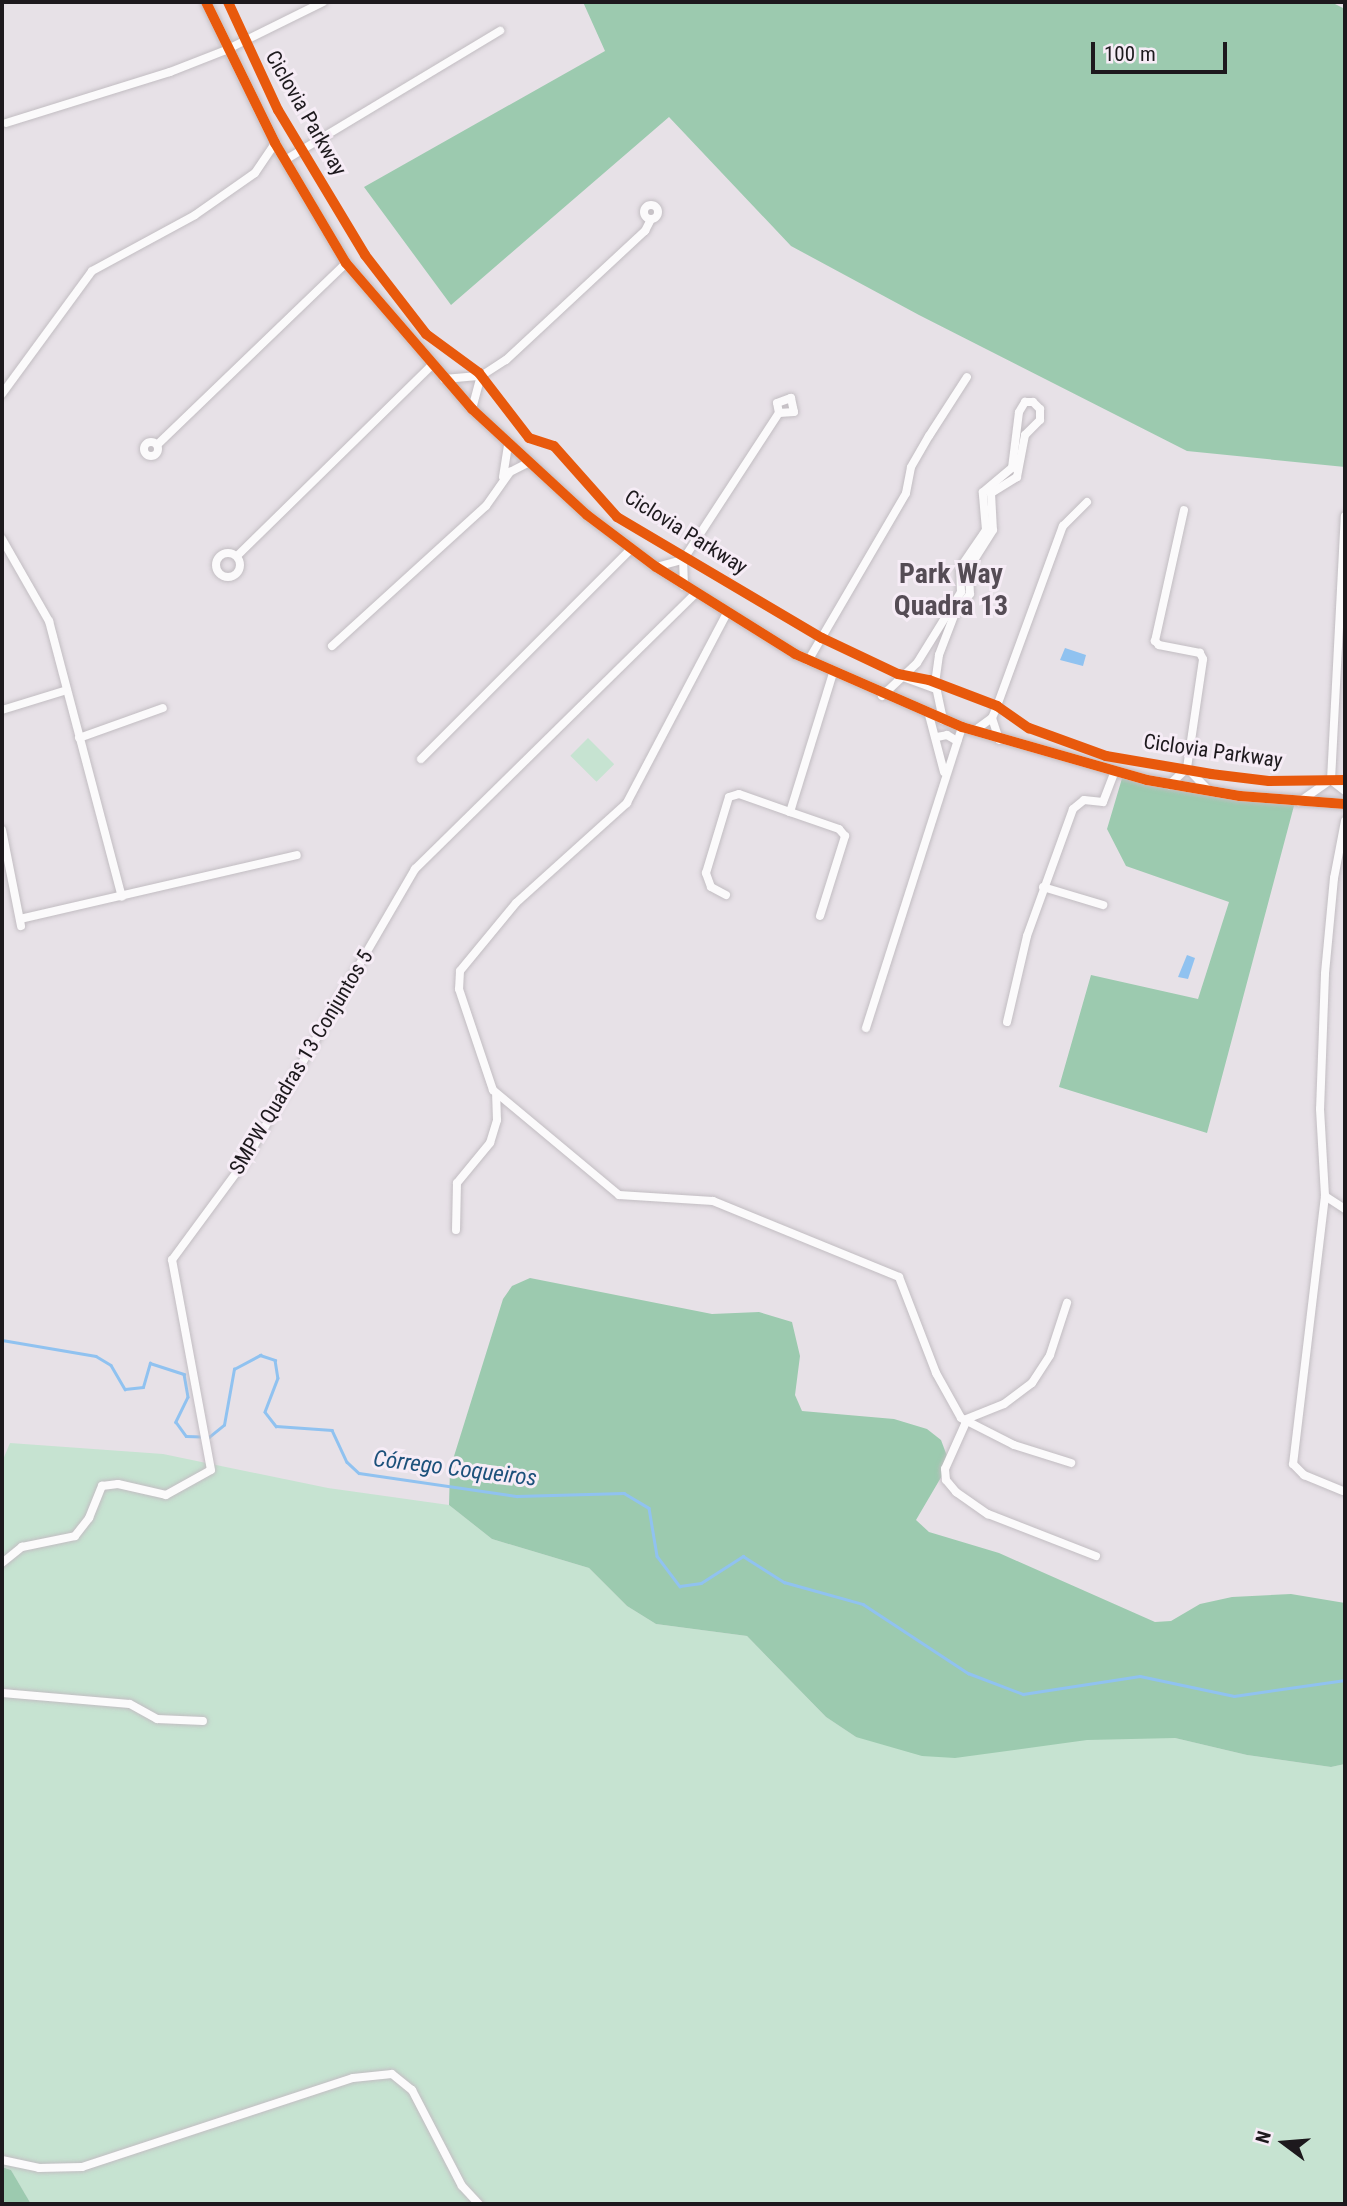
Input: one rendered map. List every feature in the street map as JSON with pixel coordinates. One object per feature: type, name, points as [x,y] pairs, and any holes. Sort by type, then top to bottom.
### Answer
[{"type":"street","points":[[206,2],[226,50],[275,143],[346,263],[430,366],[472,410],[528,463],[656,567],[808,661],[882,696],[974,732],[1114,773],[1169,785],[1299,802],[1345,804]]},
{"type":"street","points":[[6,123],[226,50],[323,2]]},
{"type":"street","points":[[285,160],[500,31]]},
{"type":"street","points":[[2,394],[92,271],[215,201],[255,173],[275,143]]},
{"type":"street","points":[[443,379],[481,376],[506,360],[645,230],[651,219]]},
{"type":"street","points":[[157,445],[346,263]]},
{"type":"street","points":[[237,556],[430,366]]},
{"type":"street","points":[[472,410],[481,376]]},
{"type":"street","points":[[808,661],[906,493],[917,457],[967,377]]},
{"type":"street","points":[[882,696],[922,657],[942,616],[961,592],[960,568],[986,530],[983,492],[1012,468],[1020,408],[1033,402],[1040,409],[1040,420],[1026,435],[1018,475],[992,493],[993,530],[969,568],[970,592],[957,608],[942,646],[936,689],[943,720]]},
{"type":"street","points":[[684,586],[683,560],[779,413]]},
{"type":"street","points":[[332,646],[486,506],[502,480],[508,444]]},
{"type":"street","points":[[502,480],[528,463]]},
{"type":"street","points":[[974,732],[992,718],[1063,526],[1087,502]]},
{"type":"street","points":[[1169,785],[1187,768],[1203,659],[1196,652],[1159,645],[1156,640],[1184,510]]},
{"type":"street","points":[[1331,780],[1345,516]]},
{"type":"street","points":[[2,539],[49,621],[122,897]]},
{"type":"street","points":[[421,759],[631,549]]},
{"type":"street","points":[[656,567],[683,560]]},
{"type":"street","name":"SMPW Quadras 13 Conjuntos 5","points":[[2,1563],[22,1546],[75,1536],[81,1530],[102,1486],[118,1483],[166,1495],[211,1470],[172,1260],[245,1161],[407,881],[422,861],[695,593]]},
{"type":"street","points":[[456,1230],[457,1183],[490,1143],[497,1121],[496,1095],[459,989],[460,971],[516,903],[627,803],[727,613]]},
{"type":"street","points":[[790,812],[833,673]]},
{"type":"street","points":[[904,677],[936,689]]},
{"type":"street","points":[[2,710],[67,690]]},
{"type":"street","points":[[79,738],[163,708]]},
{"type":"street","points":[[929,715],[940,747],[945,775]]},
{"type":"street","points":[[992,718],[999,740]]},
{"type":"street","points":[[866,1028],[962,727]]},
{"type":"street","points":[[937,737],[945,735],[956,743]]},
{"type":"street","points":[[940,747],[956,743]]},
{"type":"street","points":[[1187,768],[1210,792]]},
{"type":"street","points":[[1007,1022],[1043,887],[1074,805],[1084,800],[1103,802],[1114,773]]},
{"type":"street","points":[[1331,780],[1345,790]]},
{"type":"street","points":[[1299,802],[1331,780]]},
{"type":"street","points":[[726,895],[711,887],[706,873],[729,797],[739,794],[839,830],[845,836],[820,916]]},
{"type":"street","points":[[1343,1491],[1304,1475],[1293,1464],[1325,1196],[1320,1109],[1325,974],[1334,878],[1345,821]]},
{"type":"street","points":[[2,830],[20,923],[297,855]]},
{"type":"street","points":[[1043,887],[1103,905]]},
{"type":"street","points":[[496,1095],[619,1195],[713,1201],[899,1277],[936,1373],[965,1421],[1014,1445],[1070,1463]]},
{"type":"street","points":[[1325,1196],[1345,1209]]},
{"type":"street","points":[[1067,1303],[1050,1355],[1032,1383],[1004,1404],[965,1421],[945,1469],[946,1480],[956,1492],[988,1514],[1096,1556]]},
{"type":"street","points":[[2,1693],[130,1703],[158,1719],[203,1721]]},
{"type":"street","points":[[2,2160],[40,2168],[82,2167],[353,2078],[392,2074],[412,2090],[456,2176],[479,2204]]},
{"type":"green space","points":[[583,2],[1331,2],[1345,9],[1345,467],[1187,451],[919,315],[791,246],[669,117],[451,305],[364,187],[605,51]]},
{"type":"green space","points":[[588,738],[614,764],[596,782],[570,756]]},
{"type":"green space","points":[[1123,775],[1295,802],[1207,1133],[1059,1087],[1091,975],[1198,999],[1229,902],[1126,866],[1107,829]]},
{"type":"green space","points":[[530,1278],[712,1314],[759,1312],[792,1322],[800,1356],[795,1395],[802,1411],[894,1419],[927,1429],[941,1440],[947,1456],[943,1474],[916,1520],[929,1532],[999,1553],[1155,1622],[1171,1621],[1200,1604],[1232,1597],[1291,1594],[1345,1603],[1345,1764],[1331,1767],[1247,1755],[1175,1738],[1087,1740],[955,1758],[922,1756],[856,1737],[826,1717],[747,1636],[656,1624],[627,1606],[589,1568],[492,1539],[449,1505],[450,1469],[503,1299],[512,1286]]},
{"type":"green space","points":[[10,1443],[163,1454],[328,1488],[449,1505],[492,1539],[589,1568],[627,1606],[656,1624],[747,1636],[826,1717],[856,1737],[1175,1738],[1247,1755],[1331,1767],[1345,1764],[1345,2204],[31,2204],[11,2170],[2,2167],[2,1462]]},
{"type":"green space","points":[[2,2167],[11,2170],[31,2204],[2,2204]]},
{"type":"water","points":[[1065,648],[1086,655],[1083,666],[1060,660]]},
{"type":"water","points":[[1187,955],[1195,958],[1188,979],[1178,977]]},
{"type":"waterway","name":"Córrego Coqueiros","points":[[2,1340],[96,1356],[111,1365],[125,1389],[143,1387],[150,1363],[184,1374],[188,1397],[176,1422],[186,1436],[209,1437],[224,1425],[234,1369],[260,1355],[275,1360],[278,1378],[265,1412],[276,1426],[332,1430],[347,1462],[359,1473],[517,1496],[624,1493],[649,1508],[657,1556],[680,1586],[701,1583],[743,1556],[784,1582],[863,1604],[968,1673],[1023,1694],[1140,1676],[1234,1696],[1345,1680]]},
{"type":"cycle path","points":[[206,2],[275,143],[346,263],[472,409],[587,515],[656,567],[795,654],[962,727],[1147,780],[1240,796],[1345,804]]},
{"type":"cycle path","name":"Ciclovia Parkway","points":[[228,2],[278,110],[365,255],[426,334],[479,373],[529,438],[554,446],[617,517],[822,638],[898,674],[929,680],[997,706],[1029,728],[1106,756],[1269,781],[1345,780]]},
{"type":"district","name":"Park Way Quadra 13","points":[[951,590]]}]
